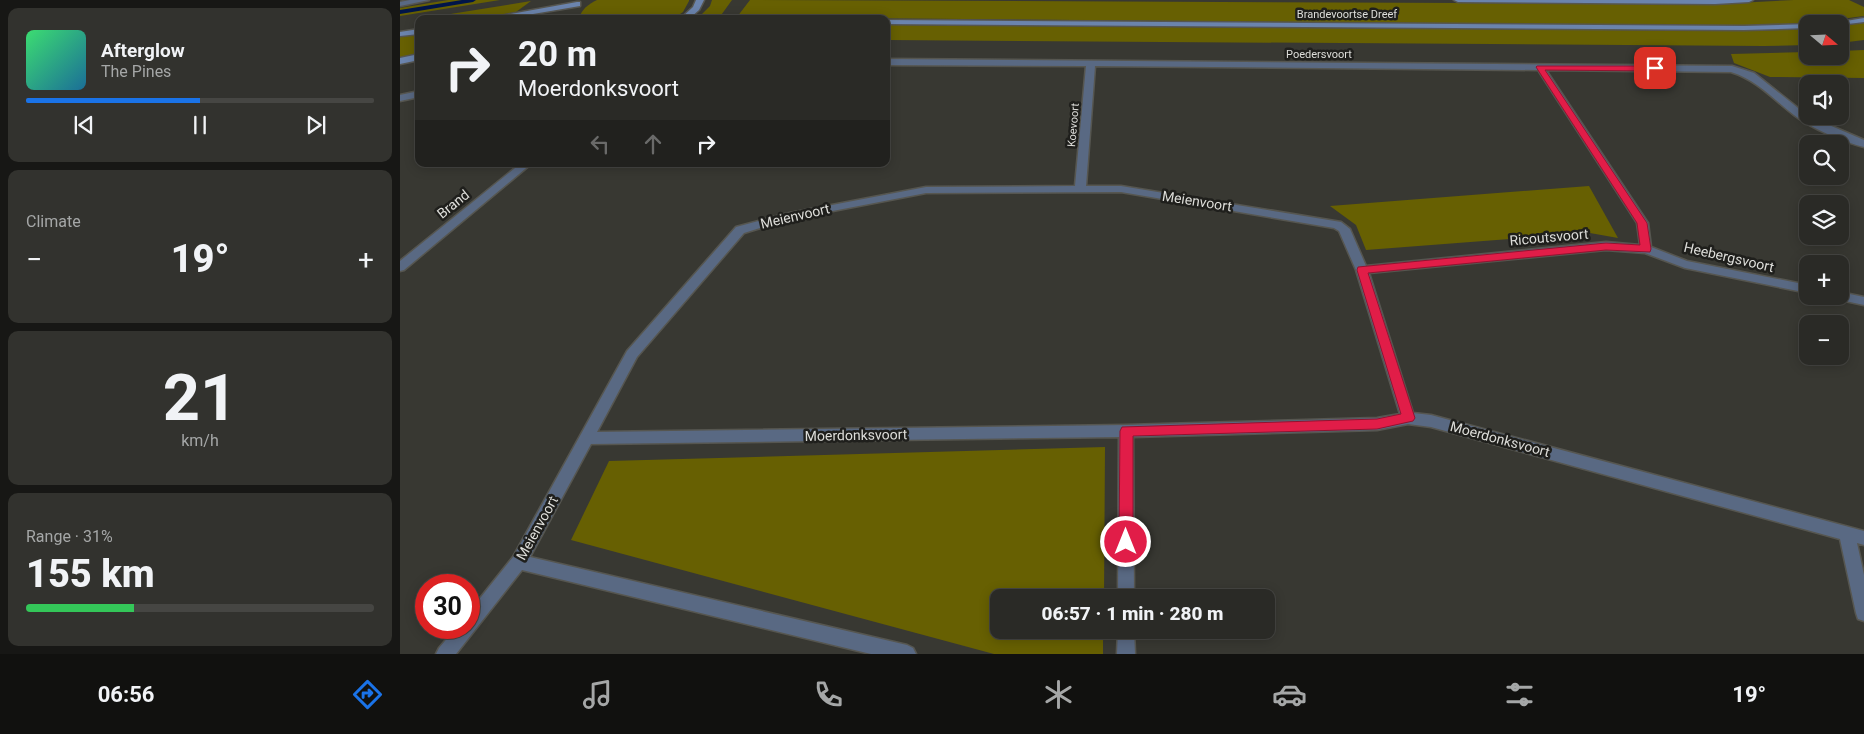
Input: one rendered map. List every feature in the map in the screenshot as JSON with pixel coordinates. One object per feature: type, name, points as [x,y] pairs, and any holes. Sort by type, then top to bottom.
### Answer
[{"type":"main road","points":[[689,15],[700,4],[700,0]]},
{"type":"main road","points":[[1458,0],[1715,2],[1749,0]]},
{"type":"main road","points":[[567,14],[580,2]]},
{"type":"main road","points":[[510,15],[580,2]]},
{"type":"main road","points":[[1849,22],[1864,20]]},
{"type":"main road","name":"Brandevoortse Dreef","points":[[890,22],[1744,28],[1799,26]]},
{"type":"main road","points":[[400,34],[415,32]]},
{"type":"main road","points":[[400,60],[415,58]]},
{"type":"street","points":[[400,4],[425,0]]},
{"type":"street","name":"Poedersvoort","points":[[890,62],[1732,69],[1750,75],[1799,114],[1823,127],[1864,144]]},
{"type":"street","name":"Koevoort","points":[[1080,189],[1091,64]]},
{"type":"street","points":[[1540,67],[1642,223],[1646,249]]},
{"type":"street","points":[[400,98],[415,95]]},
{"type":"street","name":"Brand","points":[[400,267],[522,167]]},
{"type":"street","name":"Meienvoort","points":[[480,611],[519,562],[632,354],[740,230],[785,217],[926,190],[1121,189],[1329,223],[1344,229],[1362,270]]},
{"type":"street","name":"Ricoutsvoort","points":[[1362,270],[1606,246],[1646,249]]},
{"type":"street","name":"Heebergsvoort","points":[[1646,249],[1686,264],[1799,288]]},
{"type":"street","points":[[1362,270],[1408,418]]},
{"type":"street","points":[[1849,298],[1864,301]]},
{"type":"street","name":"Moerdonksvoort","points":[[586,438],[1126,431],[1377,424],[1408,418],[1459,428],[1864,538]]},
{"type":"street","points":[[1126,431],[1126,589]]},
{"type":"street","points":[[1847,533],[1864,613]]},
{"type":"street","points":[[519,562],[907,654]]},
{"type":"street","name":"Meienvoort","points":[[445,654],[457,639]]},
{"type":"street","points":[[1126,639],[1126,654]]},
{"type":"shaded area","points":[[448,0],[500,0],[400,16],[400,8]]},
{"type":"shaded area","points":[[597,0],[689,0],[683,12],[679,15],[580,15],[588,5]]},
{"type":"shaded area","points":[[712,0],[732,0],[721,15],[701,15],[710,6]]},
{"type":"shaded area","points":[[750,0],[1717,4],[1794,0],[1849,0],[1864,7],[1864,16],[1849,18],[1849,15],[1799,15],[1799,23],[1741,26],[890,18],[890,15],[739,15]]},
{"type":"shaded area","points":[[531,1],[516,12],[498,15],[444,15]]},
{"type":"shaded area","points":[[1864,22],[1864,40],[1849,42],[1849,24]]},
{"type":"shaded area","points":[[890,25],[1747,31],[1799,29],[1799,45],[890,40]]},
{"type":"shaded area","points":[[415,35],[415,55],[400,58],[400,37]]},
{"type":"shaded area","points":[[1864,50],[1864,78],[1849,78],[1849,75],[1770,77],[1734,63],[1731,54],[1799,52],[1799,65],[1849,65],[1849,51]]},
{"type":"shaded area","points":[[1589,186],[1618,238],[1590,233],[1366,250],[1356,225],[1330,206]]},
{"type":"shaded area","points":[[1105,447],[1104,589],[990,589],[990,639],[1103,639],[1103,654],[994,654],[571,540],[609,461]]},
{"type":"waterway","points":[[400,12],[473,0]]},
{"type":"route","points":[[1126,542],[1126,431],[1377,424],[1408,418],[1362,270],[1606,246],[1646,249],[1642,223],[1540,67],[1655,68]]}]
